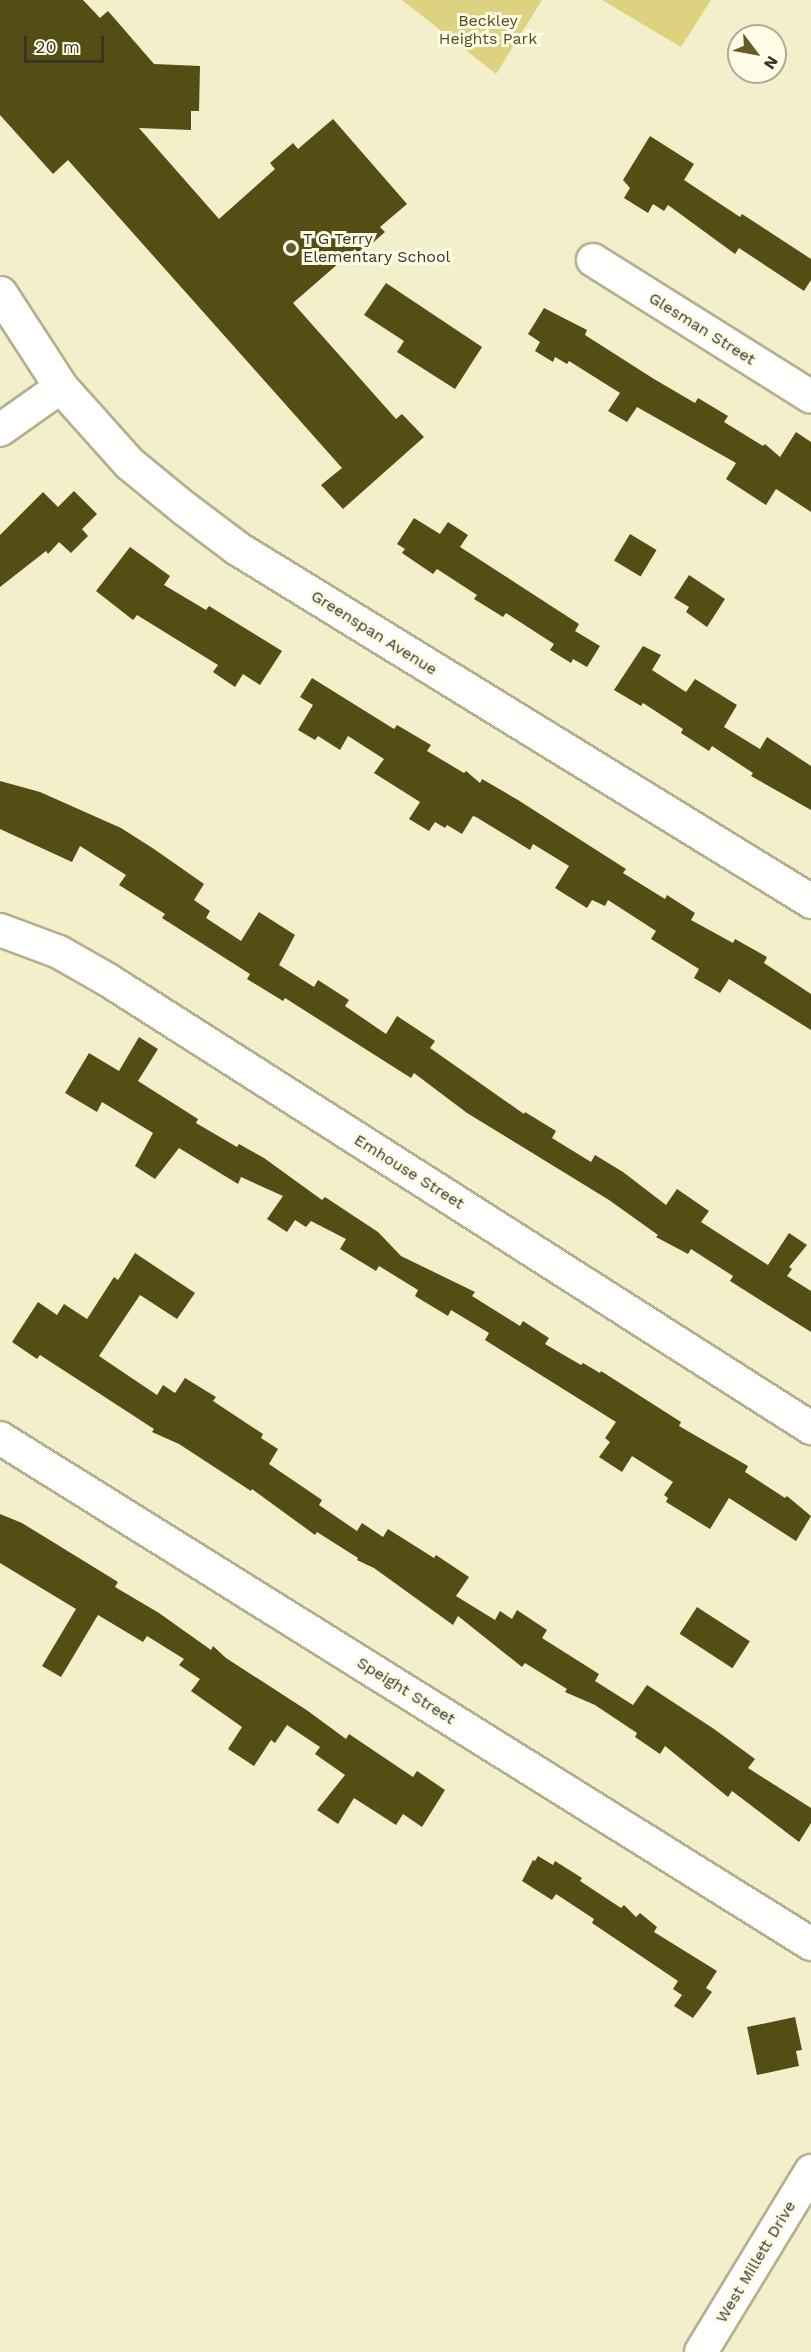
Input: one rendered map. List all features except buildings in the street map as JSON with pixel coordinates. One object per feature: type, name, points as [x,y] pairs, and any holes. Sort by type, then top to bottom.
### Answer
[{"type":"street","name":"Glesman Street","points":[[593,260],[811,397]]},
{"type":"street","name":"Greenspan Avenue","points":[[0,293],[61,387],[129,463],[237,548],[811,901]]},
{"type":"street","points":[[0,430],[61,387]]},
{"type":"street","name":"Emhouse Street","points":[[0,930],[59,952],[108,980],[811,1428]]},
{"type":"street","name":"Speight Street","points":[[0,1438],[811,1944]]},
{"type":"street","name":"West Millett Drive","points":[[701,2352],[811,2171]]},
{"type":"green space","name":"Beckley Heights Park","points":[[402,0],[542,0],[496,74]]},
{"type":"green space","points":[[602,0],[711,0],[681,47]]},
{"type":"place","name":"T G Terry Elementary School","points":[[291,248]]}]
